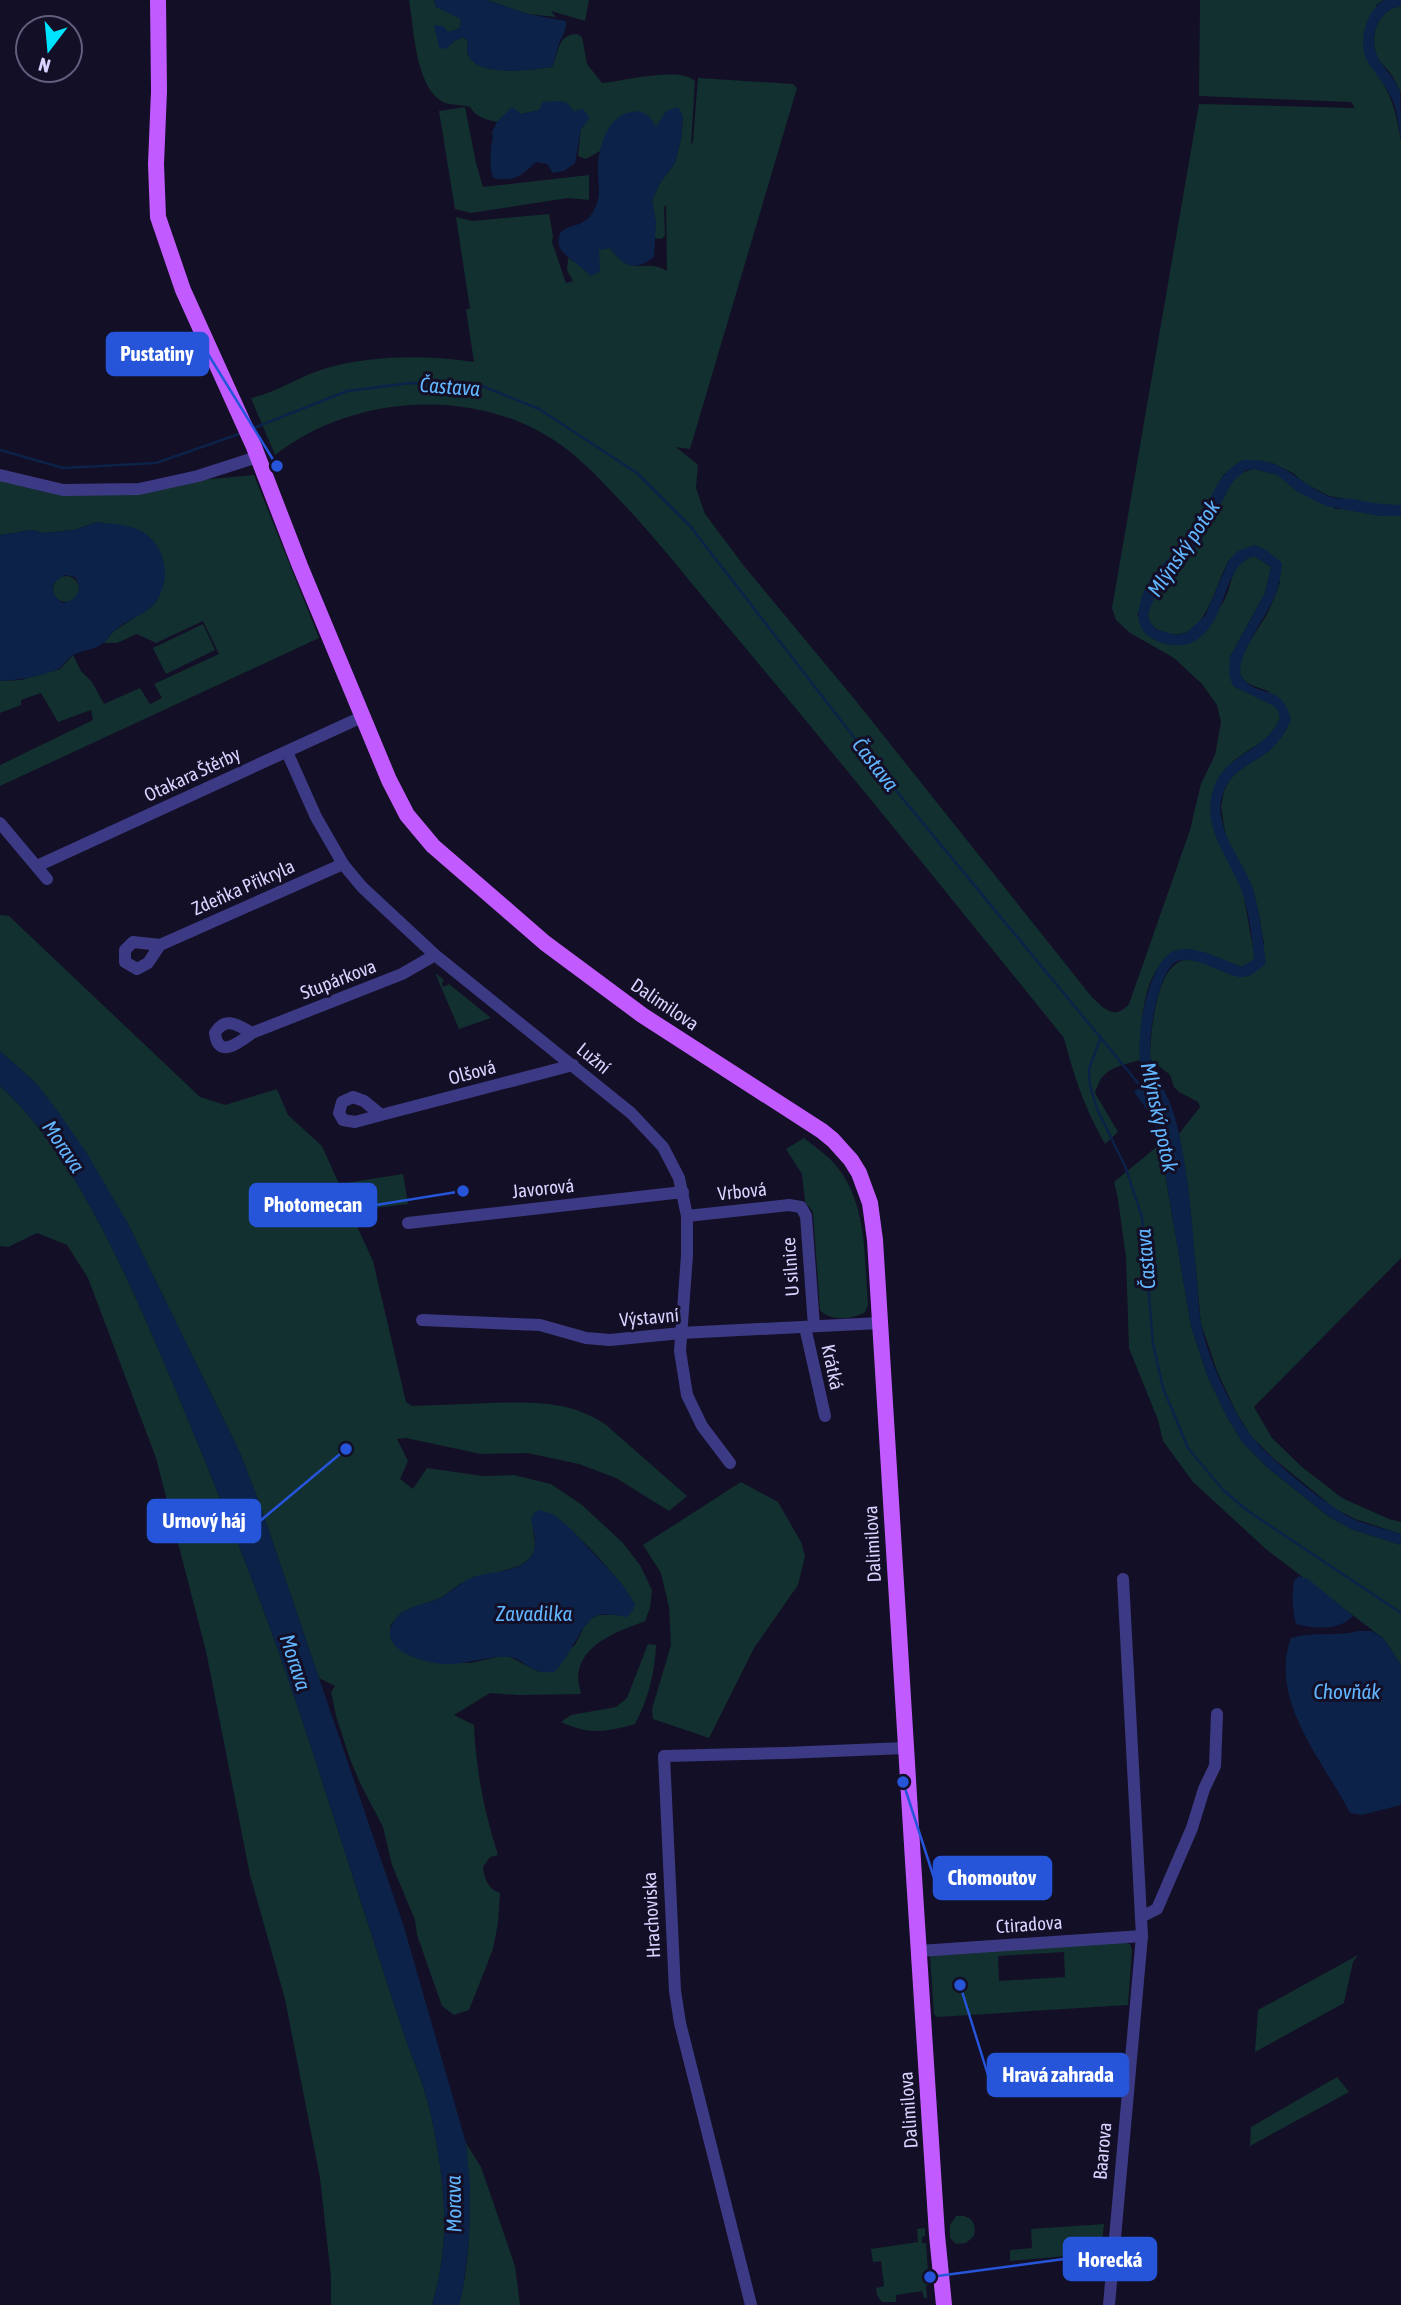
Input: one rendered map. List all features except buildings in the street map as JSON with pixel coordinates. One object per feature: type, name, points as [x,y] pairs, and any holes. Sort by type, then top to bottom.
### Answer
[{"type":"main road","name":"Dalimilova","points":[[158,0],[158,217],[183,290],[256,452],[396,795],[407,815],[422,835],[545,943],[642,1015],[822,1131],[841,1147],[856,1167],[870,1203],[875,1240],[905,1748],[944,2305]]},
{"type":"street","points":[[0,475],[63,490],[139,489],[198,476],[256,452]]},
{"type":"street","name":"Otakara Štěrby","points":[[37,866],[364,716]]},
{"type":"street","name":"Lužní","points":[[287,752],[316,817],[342,864],[385,911],[435,955],[631,1113],[663,1147],[679,1178],[687,1216],[680,1350],[687,1395],[702,1426],[730,1463]]},
{"type":"street","points":[[0,823],[47,879]]},
{"type":"street","name":"Zdeňka Přikryla","points":[[160,945],[342,864]]},
{"type":"street","name":"Stupárkova","points":[[252,1033],[402,974],[435,955]]},
{"type":"street","name":"Olšová","points":[[381,1115],[573,1065]]},
{"type":"street","name":"Javorová","points":[[408,1223],[683,1192]]},
{"type":"street","name":"Vrbová","points":[[687,1216],[789,1205],[801,1208]]},
{"type":"street","name":"U silnice","points":[[801,1208],[806,1216],[809,1326]]},
{"type":"street","name":"Výstavní","points":[[422,1320],[540,1325],[586,1338],[611,1340],[880,1323]]},
{"type":"street","name":"Krátká","points":[[809,1326],[825,1416]]},
{"type":"street","name":"Baarova","points":[[1109,2305],[1142,1936],[1123,1579]]},
{"type":"street","points":[[1141,1917],[1157,1909],[1192,1828],[1203,1789],[1215,1766],[1217,1714]]},
{"type":"street","name":"Hrachoviska","points":[[751,2305],[680,2023],[668,1874],[664,1756],[905,1748]]},
{"type":"street","name":"Ctiradova","points":[[919,1951],[1142,1936]]},
{"type":"green space","points":[[409,0],[434,0],[436,7],[461,18],[460,28],[448,32],[446,49],[463,37],[468,41],[468,53],[474,62],[484,67],[528,70],[552,67],[565,37],[577,34],[582,37],[587,64],[602,83],[664,75],[677,75],[695,81],[691,146],[698,78],[793,84],[797,88],[690,449],[676,447],[698,465],[696,488],[705,514],[744,566],[856,701],[1091,996],[1109,1011],[1118,1012],[1129,1004],[1190,830],[1201,784],[1215,755],[1221,722],[1217,705],[1202,684],[1174,658],[1130,633],[1116,620],[1112,608],[1199,104],[1355,108],[1351,102],[1199,96],[1200,0],[1384,0],[1376,5],[1368,62],[1391,99],[1401,141],[1401,505],[1381,505],[1329,496],[1270,462],[1224,474],[1195,528],[1185,543],[1171,556],[1137,615],[1162,643],[1191,643],[1222,604],[1239,564],[1254,556],[1271,567],[1265,593],[1230,657],[1233,686],[1273,705],[1280,718],[1272,732],[1232,763],[1214,787],[1235,874],[1243,892],[1255,959],[1242,967],[1190,949],[1157,969],[1145,1001],[1140,1060],[1106,1073],[1095,1093],[1118,1132],[1105,1144],[1081,1092],[1064,1038],[668,555],[627,508],[571,452],[542,433],[510,418],[476,409],[405,405],[336,421],[304,436],[275,455],[251,398],[317,371],[363,361],[419,357],[474,362],[466,309],[470,309],[456,217],[472,221],[549,214],[552,242],[566,283],[573,281],[567,270],[568,258],[582,266],[598,250],[610,248],[626,263],[659,267],[667,271],[666,205],[665,235],[662,239],[654,238],[656,223],[652,200],[660,183],[675,163],[683,116],[678,108],[656,127],[611,125],[600,151],[586,159],[578,156],[581,129],[574,111],[539,110],[521,114],[512,108],[497,122],[485,119],[470,107],[443,102],[427,84],[417,56]]},
{"type":"green space","points":[[487,0],[589,0],[585,21],[551,11],[556,17],[528,14]]},
{"type":"green space","points":[[1401,6],[1401,94],[1377,56],[1374,42],[1379,21],[1388,11]]},
{"type":"green space","points":[[465,107],[483,187],[589,175],[589,200],[568,198],[471,213],[455,209],[439,111]]},
{"type":"green space","points":[[1255,469],[1277,475],[1336,509],[1380,516],[1401,516],[1401,1258],[1254,1407],[1272,1438],[1302,1467],[1342,1498],[1401,1522],[1401,1534],[1355,1519],[1334,1508],[1274,1459],[1251,1436],[1236,1412],[1217,1371],[1201,1324],[1188,1186],[1179,1134],[1200,1107],[1198,1102],[1179,1092],[1170,1075],[1150,1059],[1157,1000],[1169,971],[1178,962],[1189,960],[1235,975],[1251,975],[1264,944],[1253,889],[1226,837],[1221,807],[1230,779],[1270,750],[1287,729],[1268,691],[1248,683],[1240,673],[1243,656],[1267,614],[1280,583],[1266,550],[1229,560],[1206,612],[1188,631],[1176,634],[1158,630],[1150,623],[1148,616],[1159,586],[1196,547],[1228,488],[1240,474]]},
{"type":"green space","points":[[254,475],[319,638],[0,786],[0,765],[93,720],[91,710],[58,722],[41,693],[21,700],[21,705],[0,713],[0,681],[21,680],[60,669],[73,655],[104,704],[140,688],[150,704],[162,698],[154,684],[219,654],[203,621],[156,643],[137,634],[117,643],[104,643],[114,631],[156,602],[162,556],[153,541],[141,531],[97,522],[74,530],[44,533],[32,530],[0,535],[0,478],[61,493]]},
{"type":"green space","points":[[66,576],[75,580],[79,589],[75,598],[66,602],[57,598],[53,589],[57,580]]},
{"type":"green space","points":[[203,624],[215,650],[166,674],[153,648]]},
{"type":"green space","points":[[0,915],[9,916],[200,1097],[225,1105],[277,1089],[288,1115],[322,1146],[339,1184],[403,1174],[408,1204],[350,1211],[373,1261],[406,1402],[412,1406],[534,1403],[577,1410],[605,1424],[687,1496],[669,1511],[616,1478],[579,1464],[527,1453],[481,1454],[406,1438],[397,1439],[408,1461],[400,1479],[413,1489],[427,1468],[483,1476],[514,1475],[551,1484],[582,1505],[623,1543],[640,1565],[652,1590],[645,1621],[603,1640],[586,1655],[580,1665],[578,1677],[581,1694],[490,1693],[454,1715],[474,1725],[481,1791],[498,1855],[490,1857],[483,1867],[490,1886],[500,1893],[493,1949],[469,2010],[454,2015],[442,2006],[417,1935],[415,1920],[392,1865],[383,1827],[350,1759],[331,1692],[335,1686],[319,1678],[240,1453],[127,1222],[37,1084],[0,1051]],"holes":[[[554,1515],[608,1568],[635,1604],[591,1619],[575,1645],[539,1672],[510,1657],[502,1656],[470,1663],[455,1663],[390,1626],[401,1613],[442,1597],[460,1584],[519,1566],[534,1552],[533,1530]]]},
{"type":"green space","points":[[435,973],[444,980],[443,987],[449,984],[491,1018],[459,1029]]},
{"type":"green space","points":[[0,1086],[54,1148],[78,1185],[120,1264],[196,1439],[278,1650],[431,2114],[444,2207],[441,2266],[432,2305],[331,2305],[331,2277],[320,2178],[285,1999],[250,1875],[206,1651],[156,1458],[88,1278],[67,1245],[37,1233],[8,1247],[0,1246]]},
{"type":"green space","points":[[804,1138],[830,1159],[842,1174],[858,1209],[868,1305],[865,1312],[854,1317],[835,1318],[820,1310],[813,1212],[805,1202],[802,1174],[786,1149]]},
{"type":"green space","points":[[1160,1144],[1191,1326],[1207,1375],[1243,1443],[1267,1467],[1328,1516],[1351,1529],[1401,1545],[1401,1665],[1384,1639],[1267,1550],[1193,1482],[1163,1441],[1158,1420],[1129,1348],[1126,1258],[1114,1182]]},
{"type":"green space","points":[[741,1482],[778,1502],[801,1542],[805,1556],[798,1585],[754,1648],[709,1738],[653,1719],[652,1709],[671,1645],[669,1607],[661,1573],[643,1545]]},
{"type":"green space","points":[[648,1644],[656,1645],[654,1665],[647,1696],[635,1724],[598,1731],[580,1729],[561,1722],[571,1715],[616,1707],[627,1698]]},
{"type":"green space","points":[[1123,1942],[1130,1944],[1132,1950],[1128,2005],[937,2017],[934,2014],[930,1956]],"holes":[[[1064,1952],[1065,1977],[999,1981],[998,1956]]]},
{"type":"green space","points":[[1358,1955],[1353,1962],[1344,2003],[1255,2052],[1258,2010]]},
{"type":"green space","points":[[1337,2077],[1349,2092],[1250,2146],[1251,2127]]},
{"type":"green space","points":[[466,2143],[481,2167],[515,2266],[520,2305],[459,2305],[468,2245]]},
{"type":"green space","points":[[956,2216],[965,2216],[973,2223],[974,2236],[966,2243],[956,2244],[950,2238],[950,2225]]},
{"type":"green space","points":[[1104,2224],[1099,2276],[1091,2277],[1089,2254],[1010,2261],[1010,2250],[1032,2248],[1031,2229]]},
{"type":"green space","points":[[925,2228],[922,2243],[926,2243],[929,2285],[926,2286],[927,2298],[924,2298],[922,2291],[896,2295],[896,2302],[882,2302],[876,2288],[884,2286],[881,2261],[873,2262],[871,2249],[918,2242],[917,2229]]},
{"type":"water","points":[[434,0],[487,0],[528,14],[566,21],[552,67],[513,71],[484,68],[468,54],[468,41],[463,37],[446,49],[439,47],[434,25],[443,26],[448,32],[460,28],[461,19],[436,7]]},
{"type":"water","points":[[1384,0],[1401,0],[1401,6],[1387,12],[1378,23],[1374,45],[1378,58],[1400,91],[1401,141],[1392,98],[1368,62],[1363,46],[1368,19]]},
{"type":"water","points":[[543,102],[566,102],[574,111],[583,109],[590,118],[581,129],[575,163],[564,171],[553,173],[547,164],[536,162],[517,177],[493,178],[490,160],[492,132],[497,122],[512,107],[521,114],[539,110]]},
{"type":"water","points":[[678,107],[683,116],[675,163],[660,183],[652,200],[656,223],[654,257],[635,266],[620,260],[610,248],[599,250],[600,272],[590,276],[561,250],[559,240],[560,233],[582,223],[594,210],[599,195],[599,156],[607,131],[617,118],[640,111],[650,117],[656,127],[666,111]]},
{"type":"water","name":"Mlýnský potok","points":[[1242,460],[1257,460],[1280,467],[1331,497],[1401,505],[1401,516],[1380,516],[1326,506],[1298,492],[1277,475],[1255,469],[1246,470],[1233,481],[1194,550],[1165,578],[1152,603],[1148,615],[1157,630],[1176,635],[1186,633],[1205,616],[1229,560],[1238,551],[1255,545],[1282,563],[1277,591],[1250,640],[1240,672],[1250,685],[1282,700],[1291,719],[1274,747],[1234,775],[1225,788],[1221,802],[1223,828],[1253,889],[1266,964],[1243,977],[1188,960],[1173,964],[1158,994],[1150,1055],[1178,1130],[1190,1201],[1204,1336],[1234,1409],[1257,1443],[1283,1468],[1345,1514],[1361,1522],[1401,1534],[1401,1545],[1351,1529],[1328,1516],[1267,1467],[1243,1443],[1227,1417],[1207,1375],[1191,1326],[1160,1144],[1152,1117],[1134,1092],[1146,1082],[1139,1050],[1142,1018],[1151,984],[1165,958],[1174,951],[1190,949],[1208,953],[1242,967],[1254,959],[1244,897],[1217,840],[1210,815],[1214,787],[1219,776],[1236,759],[1266,738],[1280,718],[1278,710],[1272,705],[1233,686],[1229,675],[1230,657],[1265,593],[1271,567],[1254,556],[1243,562],[1235,572],[1212,623],[1203,635],[1191,643],[1173,645],[1155,640],[1146,634],[1139,618],[1141,598],[1150,580],[1192,533],[1221,479]]},
{"type":"water","points":[[97,522],[129,526],[148,536],[156,544],[164,564],[164,585],[160,595],[150,608],[119,627],[105,642],[73,655],[58,669],[29,678],[0,681],[0,535],[32,530],[44,533],[74,530]],"holes":[[[64,575],[75,577],[79,586],[78,594],[63,603],[55,595],[53,584]]]},
{"type":"water","name":"Morava","points":[[0,1051],[37,1084],[59,1113],[88,1155],[127,1222],[240,1453],[258,1499],[404,1927],[466,2143],[470,2185],[469,2241],[459,2305],[432,2305],[441,2266],[444,2207],[429,2109],[303,1722],[265,1614],[184,1410],[120,1264],[78,1185],[54,1148],[0,1086]]},
{"type":"water","name":"Zavadilka","points":[[540,1510],[554,1515],[570,1528],[622,1584],[635,1604],[627,1617],[605,1614],[592,1618],[554,1672],[538,1671],[510,1657],[442,1664],[417,1658],[396,1646],[390,1638],[391,1628],[403,1612],[442,1597],[473,1577],[517,1567],[529,1559],[535,1545],[531,1519],[535,1512]]},
{"type":"water","points":[[1299,1576],[1308,1579],[1353,1616],[1334,1626],[1318,1628],[1296,1624],[1293,1592],[1294,1581]]},
{"type":"water","name":"Chovňák","points":[[1372,1631],[1384,1639],[1401,1665],[1401,1805],[1362,1815],[1350,1813],[1302,1730],[1287,1684],[1286,1661],[1291,1638]]},
{"type":"waterway","name":"Častava","points":[[251,429],[347,391],[410,383],[482,386],[539,409],[637,473],[690,526],[884,776],[1143,1089]]},
{"type":"waterway","name":"Častava","points":[[0,450],[63,468],[156,463],[242,433]]},
{"type":"waterway","name":"Častava","points":[[1101,1037],[1089,1069],[1090,1085],[1097,1109],[1125,1166],[1142,1217],[1153,1344],[1163,1388],[1188,1448],[1223,1490],[1248,1511],[1401,1613]]},
{"type":"place","name":"Pustatiny","points":[[277,466]]},
{"type":"place","name":"Photomecan","points":[[463,1191]]},
{"type":"place","name":"Urnový háj","points":[[346,1449]]},
{"type":"place","name":"Chomoutov","points":[[903,1782]]},
{"type":"place","name":"Hravá zahrada","points":[[960,1985]]},
{"type":"place","name":"Horecká","points":[[930,2277]]}]
